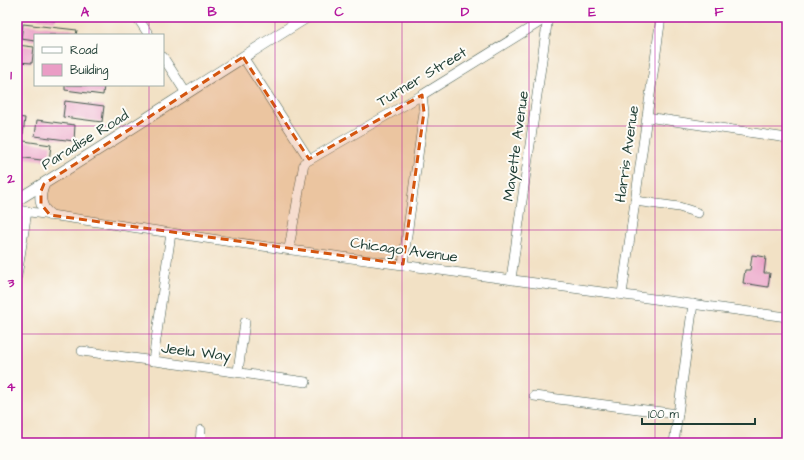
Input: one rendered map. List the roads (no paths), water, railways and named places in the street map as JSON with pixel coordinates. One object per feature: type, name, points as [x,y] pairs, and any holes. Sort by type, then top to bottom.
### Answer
[{"type":"main road","name":"Paradise Road","points":[[17,200],[307,17]]},
{"type":"main road","points":[[44,184],[41,192],[41,204],[45,211],[50,215]]},
{"type":"street","points":[[137,17],[148,34]]},
{"type":"street","name":"Harris Avenue","points":[[622,294],[661,17]]},
{"type":"street","name":"Turner Street","points":[[309,159],[422,95],[544,18]]},
{"type":"street","name":"Mayette Avenue","points":[[512,280],[544,18]]},
{"type":"street","points":[[243,57],[309,159],[304,163],[289,248]]},
{"type":"street","points":[[164,59],[186,92]]},
{"type":"street","points":[[403,264],[424,112],[422,95]]},
{"type":"street","points":[[647,117],[787,138]]},
{"type":"street","points":[[635,201],[679,207],[698,213]]},
{"type":"street","name":"Chicago Avenue","points":[[17,210],[171,233],[787,317]]},
{"type":"street","points":[[17,276],[27,211]]},
{"type":"street","points":[[153,361],[171,233]]},
{"type":"street","points":[[674,443],[693,304]]},
{"type":"street","points":[[238,371],[245,322]]},
{"type":"street","name":"Jeelu Way","points":[[82,351],[238,371],[306,382]]},
{"type":"street","points":[[534,396],[678,414]]},
{"type":"street","points":[[200,443],[201,430]]}]
